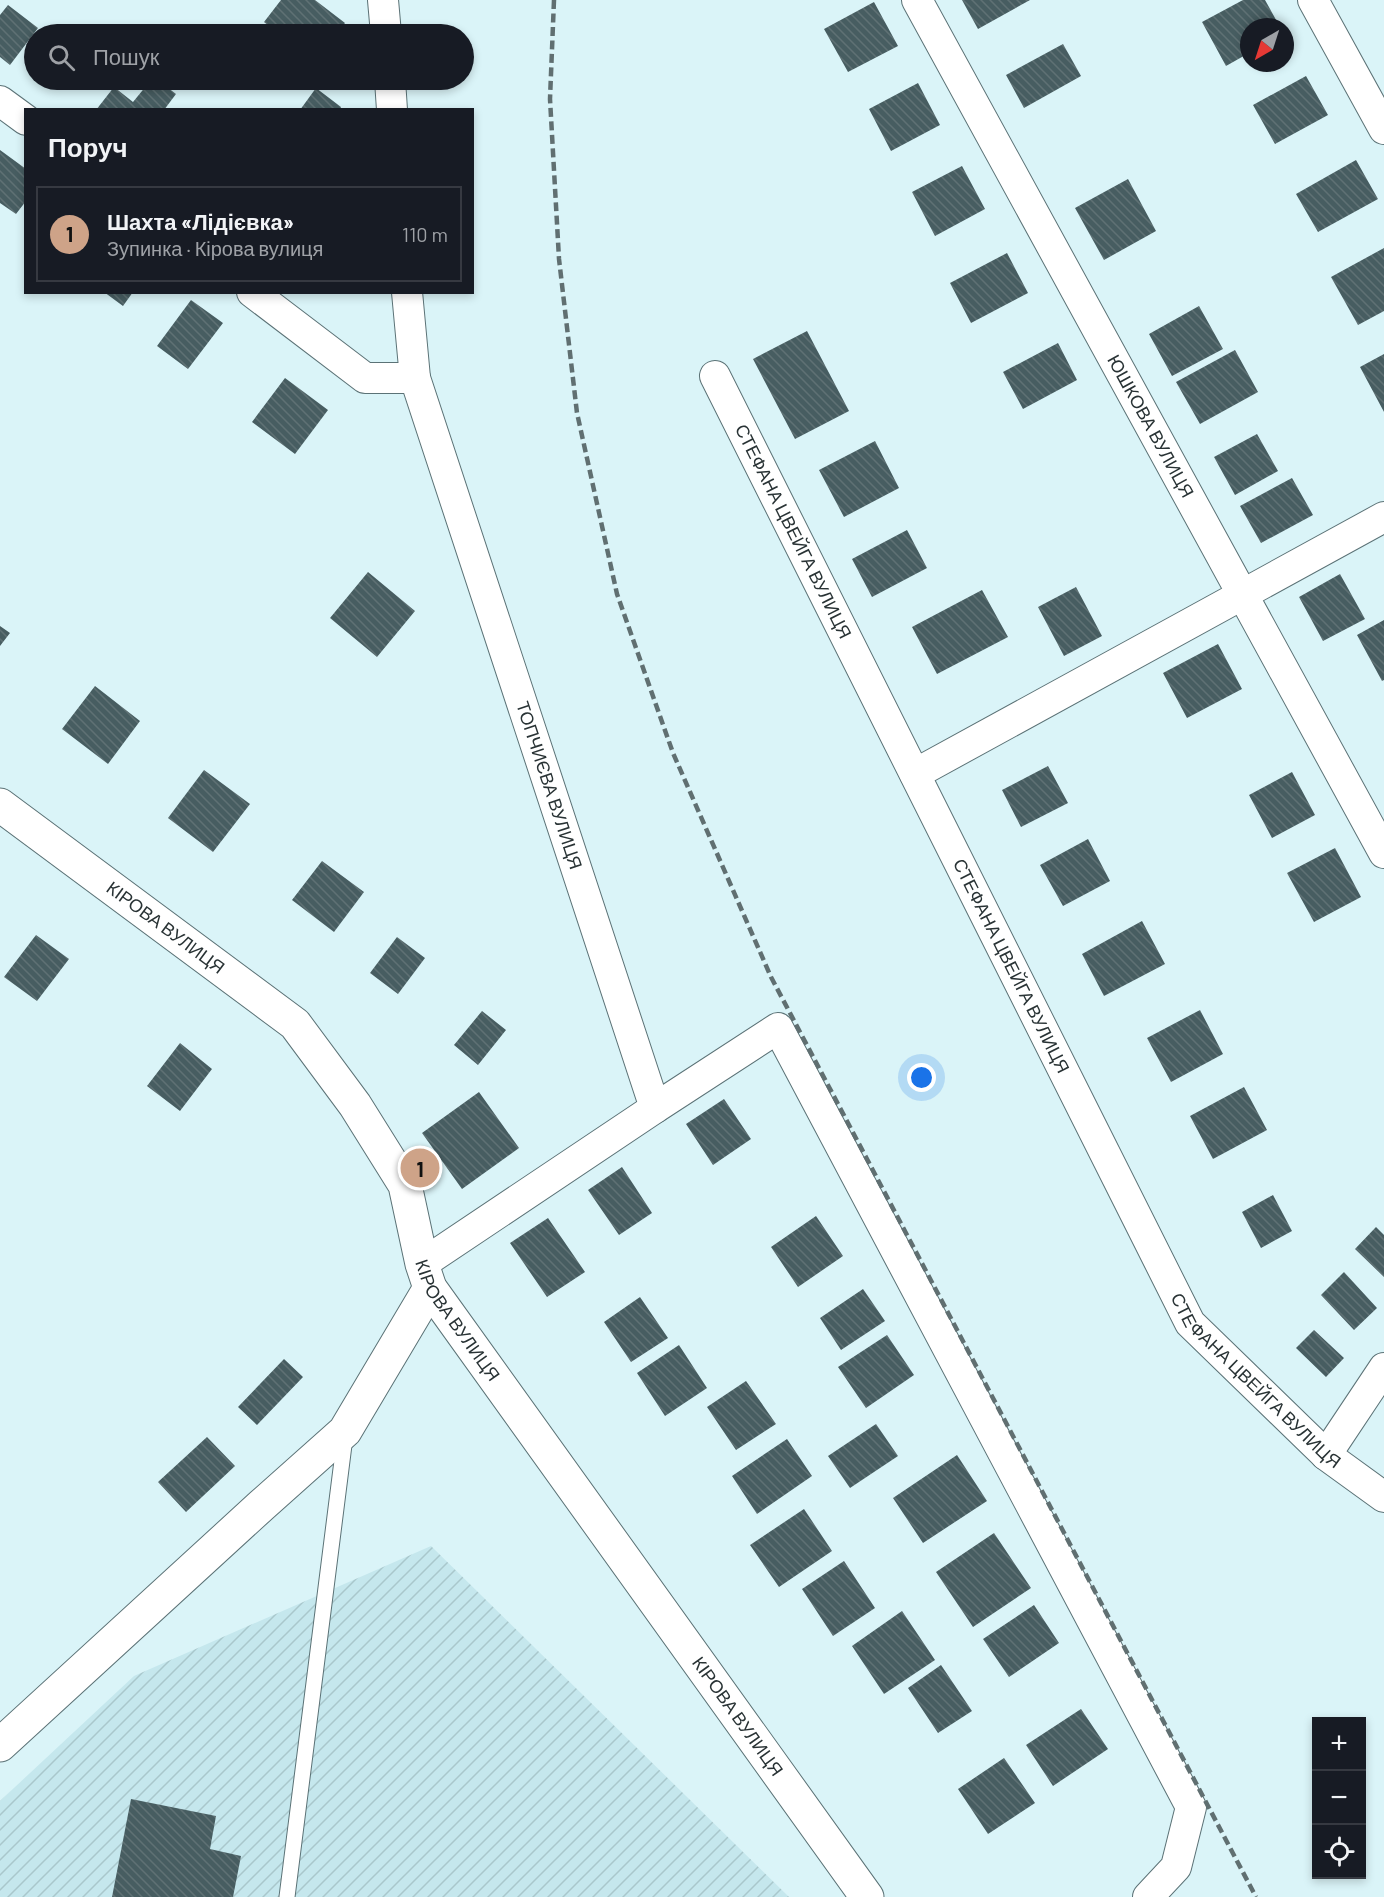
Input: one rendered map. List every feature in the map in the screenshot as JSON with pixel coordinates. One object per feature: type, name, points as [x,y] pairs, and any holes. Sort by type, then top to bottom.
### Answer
[{"type":"main road","name":"КІРОВА ВУЛИЦЯ","points":[[0,805],[295,1024],[355,1105],[405,1185],[427,1276],[867,1897]]},
{"type":"main road","points":[[0,1745],[345,1431],[427,1276]]},
{"type":"street","points":[[383,0],[385,24]]},
{"type":"street","name":"ЮШКОВА ВУЛИЦЯ","points":[[916,0],[1384,853]]},
{"type":"street","points":[[1313,0],[1372,80],[1384,129]]},
{"type":"street","points":[[391,90],[392,108]]},
{"type":"street","points":[[0,101],[24,119]]},
{"type":"street","points":[[255,294],[365,378],[415,378]]},
{"type":"street","name":"ТОПЧИЄВА ВУЛИЦЯ","points":[[407,294],[415,378],[655,1108]]},
{"type":"street","name":"СТЕФАНА ЦВЕЙГА ВУЛИЦЯ","points":[[715,376],[1190,1323],[1326,1455],[1384,1497]]},
{"type":"street","points":[[915,774],[1384,517]]},
{"type":"street","points":[[427,1276],[655,1108],[778,1028],[1191,1807],[1176,1867],[1148,1897]]},
{"type":"street","points":[[1326,1455],[1384,1368]]},
{"type":"lane","points":[[287,1897],[345,1431]]},
{"type":"shaded area","points":[[431,1546],[789,1897],[0,1897],[0,1801],[134,1676]]},
{"type":"building","points":[[281,0],[315,0],[345,23],[266,24],[264,22]]},
{"type":"building","points":[[962,0],[1030,0],[978,29]]},
{"type":"building","points":[[1243,0],[1265,0],[1275,18],[1240,18],[1240,58],[1226,66],[1202,22]]},
{"type":"building","points":[[874,2],[898,46],[848,72],[824,29]]},
{"type":"building","points":[[8,5],[33,24],[24,24],[24,46],[10,65],[0,57],[0,15]]},
{"type":"building","points":[[1063,44],[1081,76],[1024,108],[1006,75]]},
{"type":"building","points":[[1306,76],[1328,115],[1275,144],[1253,105]]},
{"type":"building","points":[[918,83],[940,125],[891,151],[869,109]]},
{"type":"building","points":[[112,90],[118,90],[133,102],[143,90],[171,90],[176,94],[166,108],[98,108]]},
{"type":"building","points":[[315,90],[319,90],[341,107],[341,108],[301,108]]},
{"type":"building","points":[[0,150],[24,168],[24,204],[16,214],[0,203]]},
{"type":"building","points":[[1356,160],[1378,199],[1318,232],[1296,194]]},
{"type":"building","points":[[962,166],[985,209],[935,236],[912,192]]},
{"type":"building","points":[[1128,179],[1156,231],[1104,260],[1075,208]]},
{"type":"building","points":[[1384,248],[1384,311],[1358,325],[1331,277]]},
{"type":"building","points":[[1007,253],[1028,293],[971,323],[950,283]]},
{"type":"building","points":[[107,294],[132,294],[123,306]]},
{"type":"building","points":[[191,300],[223,323],[188,369],[157,346]]},
{"type":"building","points":[[1199,306],[1223,349],[1172,376],[1149,334]]},
{"type":"building","points":[[807,331],[849,411],[795,439],[753,359]]},
{"type":"building","points":[[1058,343],[1077,380],[1023,409],[1003,372]]},
{"type":"building","points":[[1235,350],[1258,392],[1200,424],[1176,382]]},
{"type":"building","points":[[1384,354],[1384,412],[1360,367]]},
{"type":"building","points":[[285,378],[328,410],[295,454],[252,422]]},
{"type":"building","points":[[1257,434],[1278,471],[1235,495],[1214,457]]},
{"type":"building","points":[[875,441],[899,488],[844,517],[819,470]]},
{"type":"building","points":[[1292,478],[1313,515],[1261,543],[1240,506]]},
{"type":"building","points":[[907,530],[927,568],[872,597],[852,559]]},
{"type":"building","points":[[368,572],[415,611],[377,657],[330,618]]},
{"type":"building","points":[[1340,574],[1365,619],[1323,641],[1299,597]]},
{"type":"building","points":[[1076,587],[1102,636],[1064,656],[1038,607]]},
{"type":"building","points":[[982,590],[1008,637],[937,674],[912,627]]},
{"type":"building","points":[[1384,620],[1384,680],[1382,681],[1357,635]]},
{"type":"building","points":[[0,626],[10,633],[0,646]]},
{"type":"building","points":[[1218,644],[1242,689],[1187,718],[1163,673]]},
{"type":"building","points":[[95,686],[140,721],[108,764],[62,729]]},
{"type":"building","points":[[1048,766],[1068,803],[1021,827],[1002,790]]},
{"type":"building","points":[[204,770],[250,804],[213,852],[168,818]]},
{"type":"building","points":[[1292,772],[1315,815],[1272,838],[1249,795]]},
{"type":"building","points":[[1088,839],[1110,881],[1063,906],[1040,865]]},
{"type":"building","points":[[1335,848],[1361,897],[1314,922],[1287,873]]},
{"type":"building","points":[[322,861],[364,892],[334,932],[292,900]]},
{"type":"building","points":[[1142,921],[1165,964],[1104,996],[1082,954]]},
{"type":"building","points":[[36,935],[69,959],[37,1001],[4,977]]},
{"type":"building","points":[[397,937],[425,958],[398,994],[370,973]]},
{"type":"building","points":[[1200,1010],[1223,1054],[1171,1082],[1147,1038]]},
{"type":"building","points":[[482,1011],[506,1030],[478,1065],[454,1045]]},
{"type":"building","points":[[180,1043],[212,1069],[180,1111],[147,1086]]},
{"type":"building","points":[[1244,1087],[1267,1130],[1213,1159],[1190,1116]]},
{"type":"building","points":[[479,1092],[519,1148],[462,1189],[422,1133]]},
{"type":"building","points":[[724,1099],[751,1139],[713,1165],[686,1124]]},
{"type":"building","points":[[622,1167],[652,1213],[619,1235],[588,1190]]},
{"type":"building","points":[[1273,1195],[1292,1231],[1261,1248],[1242,1212]]},
{"type":"building","points":[[816,1216],[843,1256],[798,1287],[771,1247]]},
{"type":"building","points":[[548,1218],[585,1272],[547,1297],[510,1243]]},
{"type":"building","points":[[1376,1227],[1384,1235],[1384,1277],[1355,1249]]},
{"type":"building","points":[[1344,1272],[1377,1308],[1354,1330],[1321,1295]]},
{"type":"building","points":[[863,1289],[885,1321],[841,1350],[820,1318]]},
{"type":"building","points":[[640,1297],[668,1338],[631,1362],[604,1322]]},
{"type":"building","points":[[1314,1330],[1344,1358],[1326,1377],[1296,1348]]},
{"type":"building","points":[[887,1335],[914,1375],[866,1408],[838,1367]]},
{"type":"building","points":[[679,1345],[707,1388],[665,1416],[637,1373]]},
{"type":"building","points":[[284,1359],[303,1377],[257,1425],[238,1407]]},
{"type":"building","points":[[746,1381],[776,1424],[736,1450],[707,1407]]},
{"type":"building","points":[[876,1424],[898,1456],[850,1488],[828,1456]]},
{"type":"building","points":[[207,1437],[235,1466],[186,1512],[158,1482]]},
{"type":"building","points":[[787,1439],[812,1476],[757,1514],[732,1476]]},
{"type":"building","points":[[957,1455],[987,1501],[923,1543],[893,1498]]},
{"type":"building","points":[[804,1509],[832,1551],[779,1587],[750,1545]]},
{"type":"building","points":[[994,1533],[1031,1588],[973,1627],[936,1572]]},
{"type":"building","points":[[844,1561],[875,1608],[833,1636],[802,1589]]},
{"type":"building","points":[[1034,1605],[1059,1643],[1009,1677],[983,1639]]},
{"type":"building","points":[[902,1611],[935,1660],[884,1694],[852,1646]]},
{"type":"building","points":[[941,1665],[972,1711],[938,1733],[908,1688]]},
{"type":"building","points":[[1081,1709],[1108,1749],[1053,1786],[1026,1745]]},
{"type":"building","points":[[1004,1758],[1035,1803],[988,1834],[958,1789]]},
{"type":"building","points":[[131,1799],[216,1816],[210,1849],[241,1856],[233,1897],[112,1897]]},
{"type":"railway","points":[[554,0],[550,99],[559,259],[577,413],[617,594],[673,753],[771,977],[1256,1897]]},
{"type":"place","name":"Шахта «Лідієвка»","points":[[420,1168]]}]
